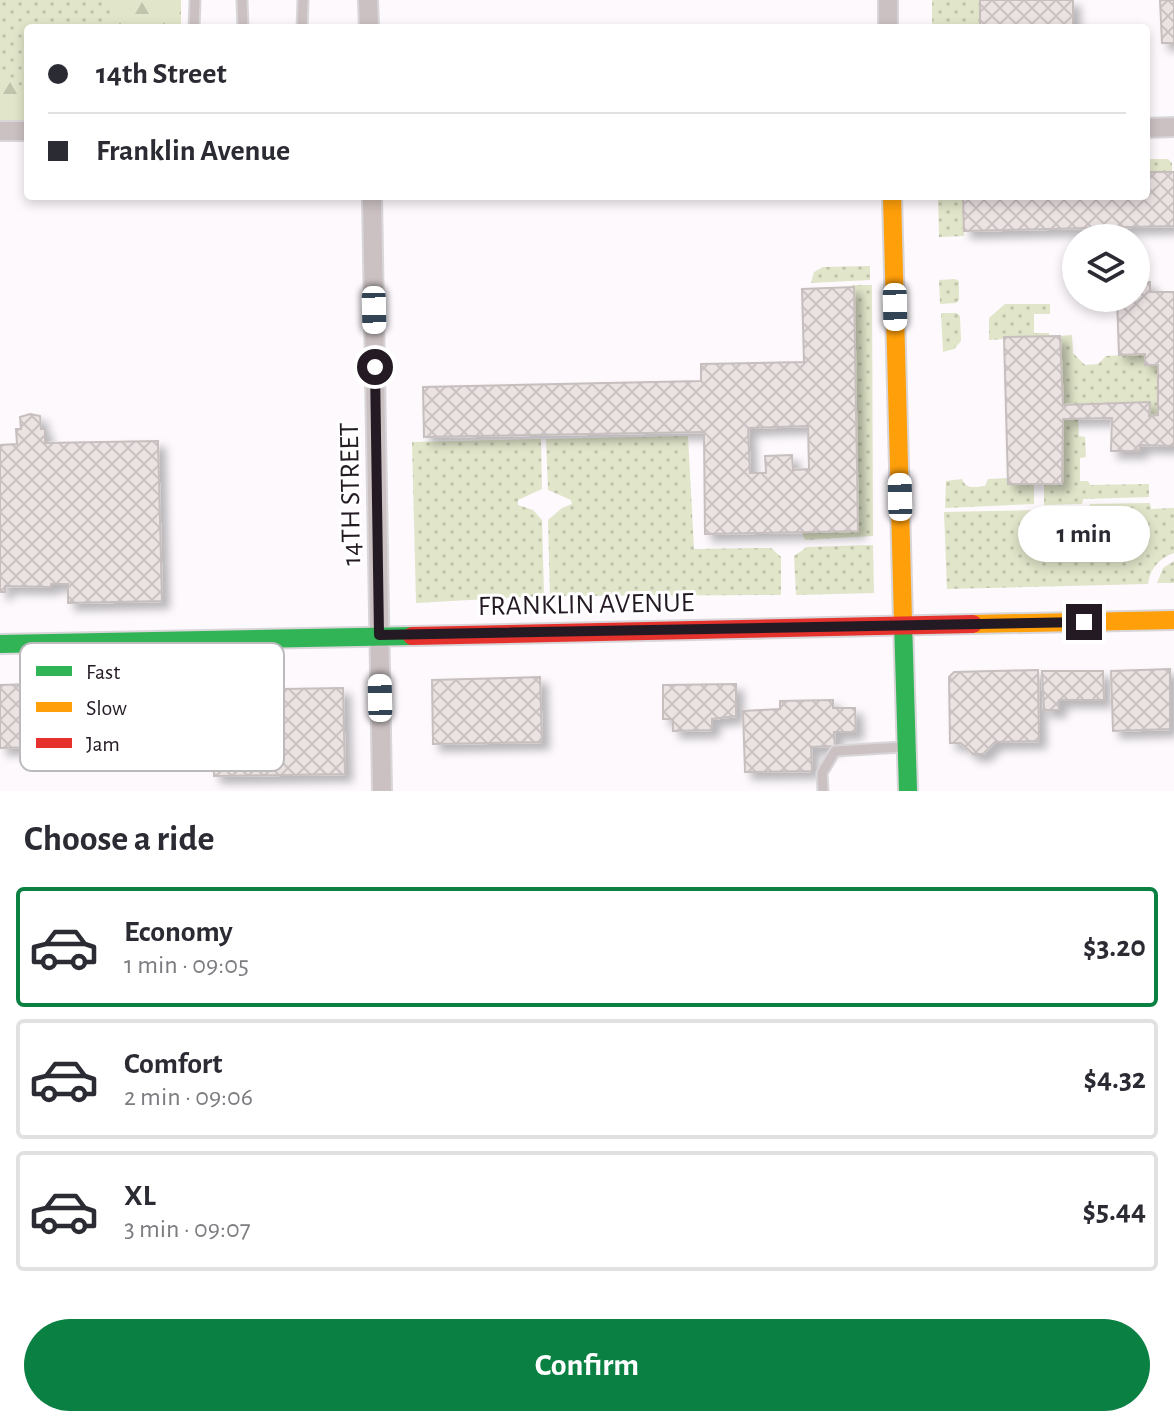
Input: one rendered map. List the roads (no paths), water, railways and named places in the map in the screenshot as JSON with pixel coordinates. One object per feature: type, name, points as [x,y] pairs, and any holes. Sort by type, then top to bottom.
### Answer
[{"type":"main road","points":[[892,200],[908,791]]},
{"type":"main road","name":"FRANKLIN AVENUE","points":[[42,643],[1174,620]]},
{"type":"main road","name":"FRANKLIN AVENUE","points":[[0,644],[20,644]]},
{"type":"street","points":[[368,0],[369,24]]},
{"type":"street","points":[[888,0],[888,24]]},
{"type":"street","points":[[1150,128],[1174,127]]},
{"type":"street","points":[[0,131],[24,131]]},
{"type":"street","name":"14TH STREET","points":[[372,200],[382,791]]},
{"type":"lane","points":[[194,24],[195,0]]},
{"type":"lane","points":[[242,0],[243,24]]},
{"type":"lane","points":[[302,24],[303,0]]},
{"type":"lane","points":[[823,791],[822,773],[835,751],[906,746]]}]
